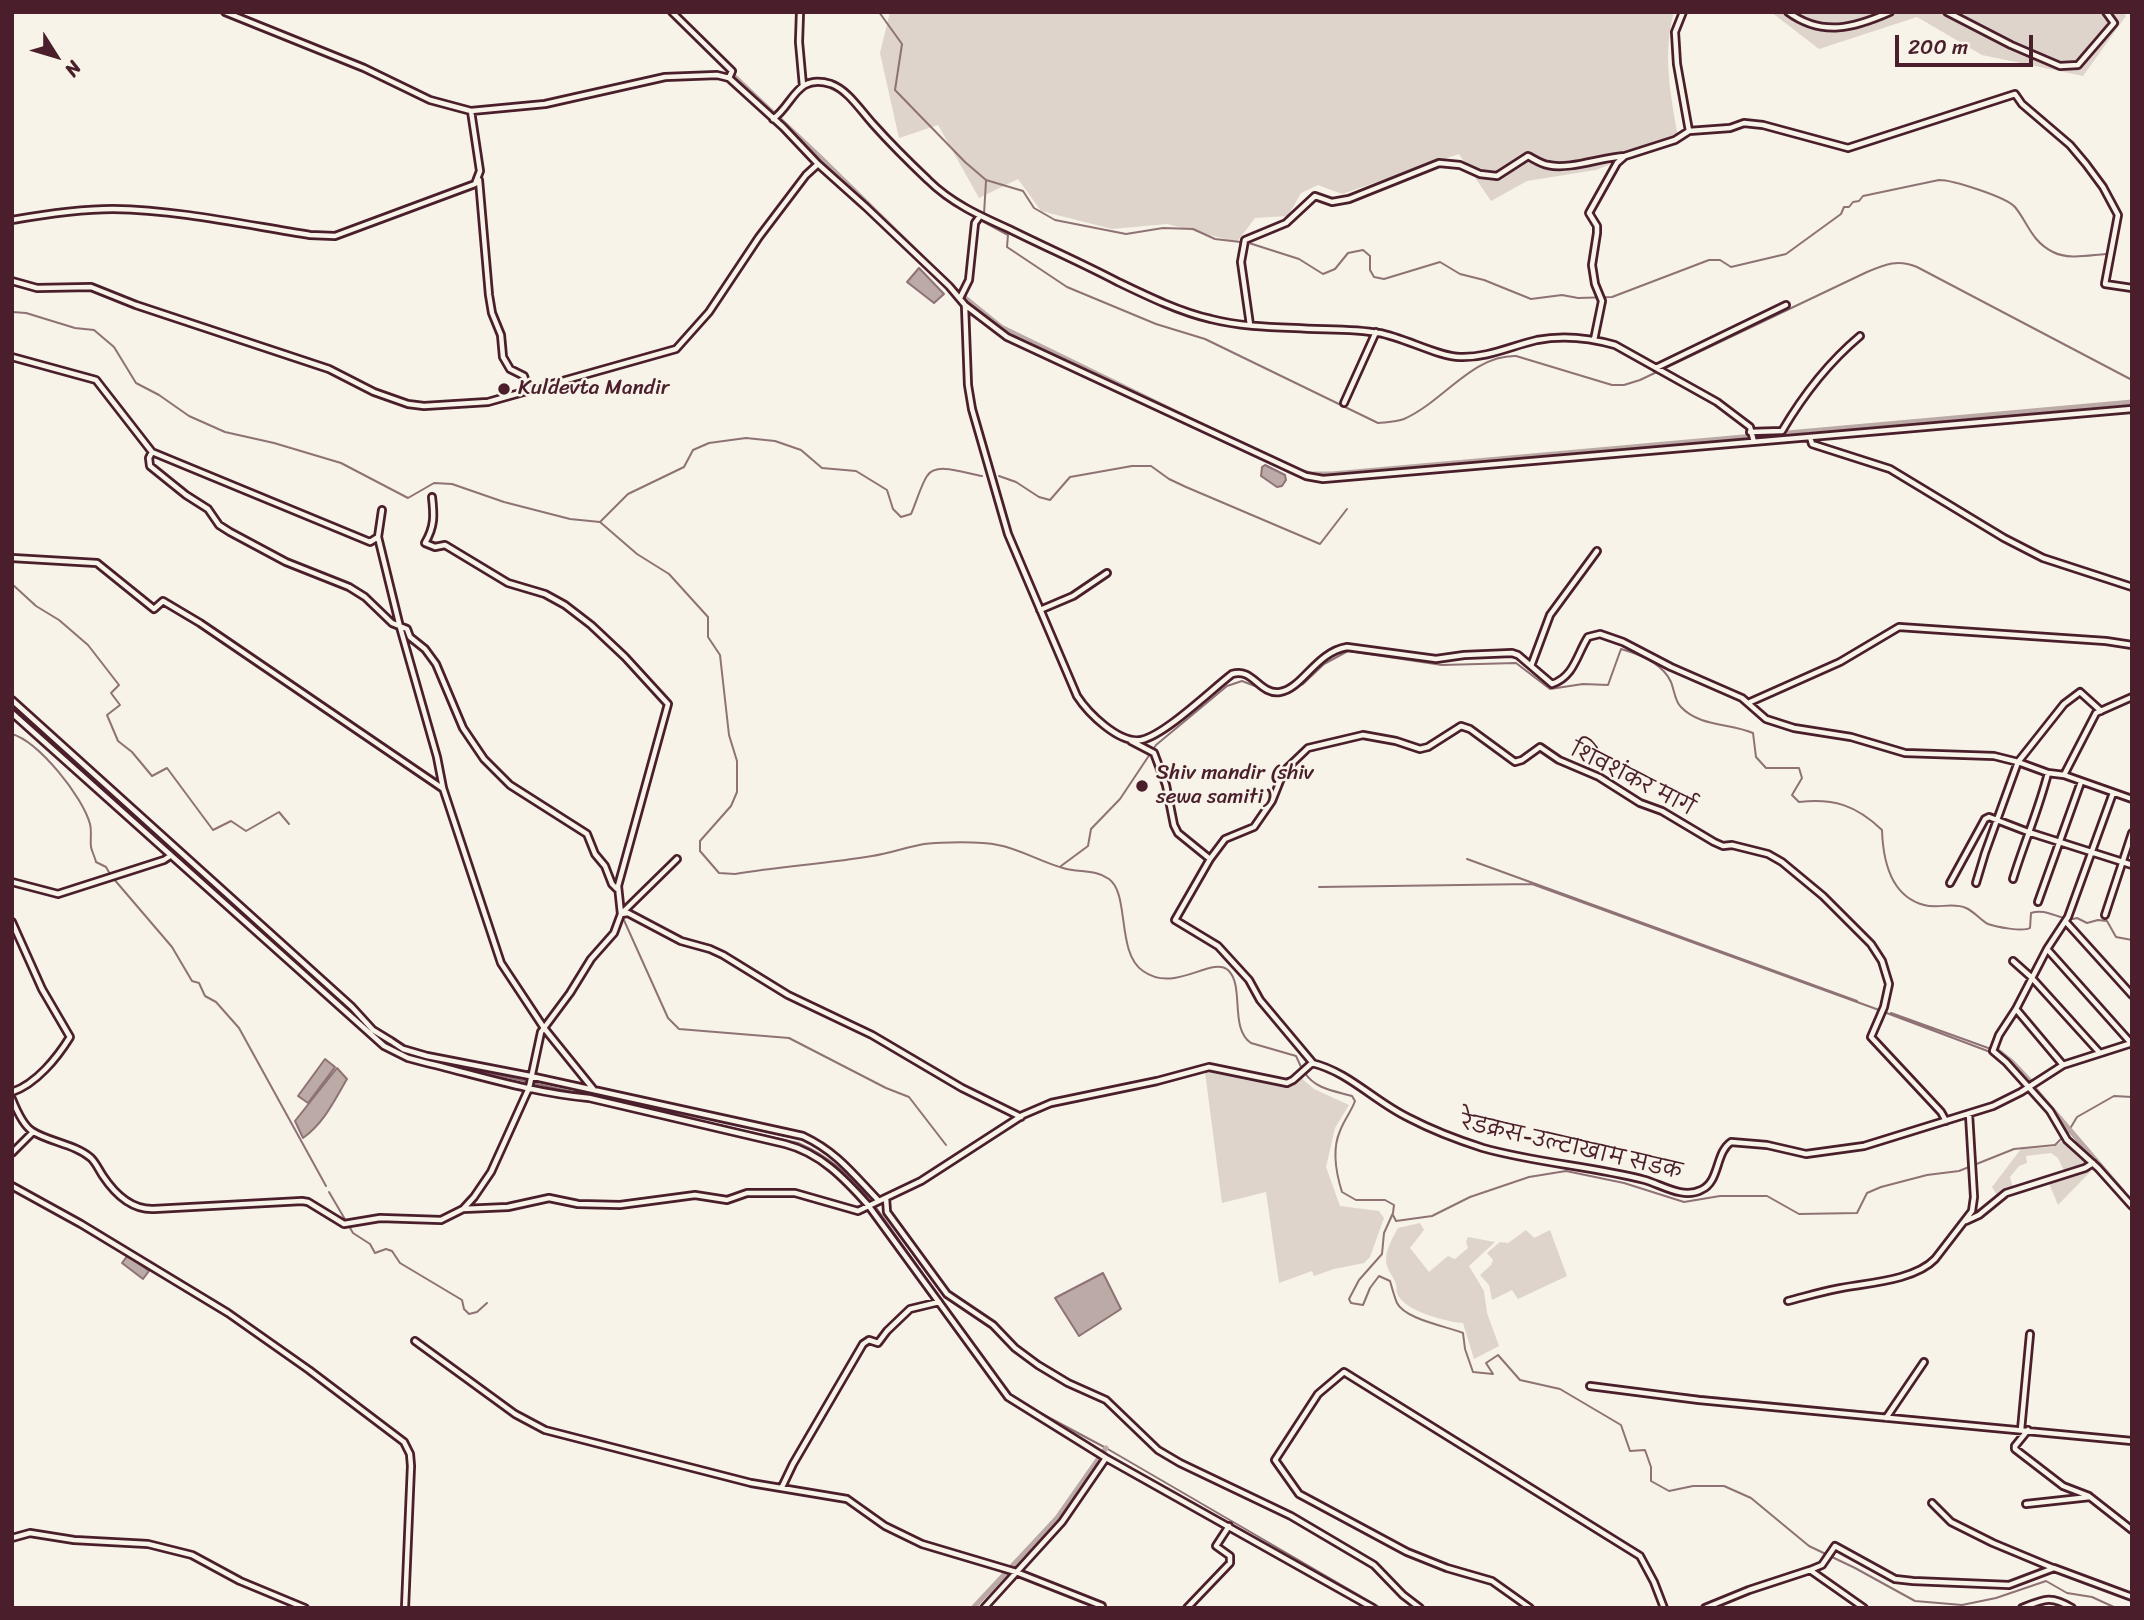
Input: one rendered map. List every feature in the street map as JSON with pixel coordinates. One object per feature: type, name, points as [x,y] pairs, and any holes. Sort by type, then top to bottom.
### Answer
[{"type":"street","points":[[225,12],[364,68],[430,100],[471,111],[545,104],[665,77],[717,75],[729,78],[965,305],[1007,337],[1306,476],[1322,479],[1752,437],[1810,437],[2132,409]]},
{"type":"street","points":[[672,12],[732,71],[729,78]]},
{"type":"street","points":[[800,12],[799,42],[803,86]]},
{"type":"street","points":[[1684,12],[1675,32],[1677,64],[1689,131]]},
{"type":"street","points":[[1788,12],[1831,30],[1876,19],[1890,12]]},
{"type":"street","points":[[1947,12],[2011,45],[2060,66],[2078,65],[2094,49],[2114,23],[2106,12]]},
{"type":"street","points":[[773,119],[779,115],[799,87],[816,82],[831,85],[842,91],[941,193],[981,216],[1119,282],[1211,320],[1250,325],[1376,332],[1458,357],[1492,353],[1538,340],[1594,340],[1615,345],[1717,402],[1750,427],[1752,437]]},
{"type":"street","points":[[1250,325],[1241,262],[1245,240],[1286,223],[1315,197],[1332,202],[1349,200],[1440,163],[1460,165],[1480,174],[1497,176],[1528,156],[1549,166],[1625,156],[1675,140],[1689,131],[1730,128],[1744,123],[1763,125],[1848,148],[2015,94],[2022,104],[2070,145],[2103,187],[2118,215],[2105,284],[2132,288]]},
{"type":"street","points":[[471,111],[479,163],[492,313],[501,335],[503,357],[510,369],[524,376],[529,391]]},
{"type":"street","points":[[1594,340],[1601,298],[1595,284],[1592,265],[1597,226],[1589,213],[1617,163],[1625,156]]},
{"type":"street","points":[[12,281],[37,288],[91,287],[148,309],[303,360],[408,404],[424,406],[488,402],[676,349],[709,312],[759,237],[806,174],[818,164]]},
{"type":"street","points":[[12,220],[61,211],[114,209],[149,211],[310,235],[335,236],[470,187],[479,179]]},
{"type":"street","points":[[960,298],[970,281],[975,223],[981,216]]},
{"type":"street","points":[[12,1099],[33,1132],[91,1158],[105,1179],[128,1203],[143,1210],[302,1201],[344,1224],[380,1218],[441,1220],[463,1209],[508,1207],[549,1198],[578,1204],[620,1205],[695,1195],[727,1200],[747,1193],[795,1193],[858,1211],[921,1181],[1021,1117],[1051,1104],[1209,1067],[1287,1083],[1298,1075],[1309,1064],[1259,1000],[1249,980],[1218,946],[1175,920],[1210,859],[1178,833],[1166,785],[1154,753],[1104,725],[1085,708],[1077,696],[1008,534],[972,409],[968,385],[965,305]]},
{"type":"street","points":[[1658,370],[1786,305]]},
{"type":"street","points":[[1344,403],[1376,332]]},
{"type":"street","points":[[1752,437],[1782,431],[1796,407],[1830,366],[1860,337]]},
{"type":"street","points":[[12,357],[96,380],[152,452],[370,542],[378,537]]},
{"type":"street","points":[[1810,437],[1812,444],[1890,469],[2004,538],[2043,558],[2132,587]]},
{"type":"street","points":[[152,452],[149,458],[150,466],[208,509],[219,525],[286,562],[349,587],[365,597],[392,623],[407,629],[410,637],[425,649],[436,664],[463,728],[484,759],[510,785],[587,834],[595,854],[606,866],[612,884],[617,889]]},
{"type":"street","points":[[432,497],[433,529],[425,542],[435,547],[445,545],[508,583],[545,594],[565,605],[625,657],[668,705],[617,889],[621,914]]},
{"type":"street","points":[[382,510],[378,537],[400,627],[438,757],[443,788],[501,962],[544,1028],[594,1091]]},
{"type":"street","points":[[1531,667],[1550,615],[1597,551]]},
{"type":"street","points":[[12,558],[97,563],[153,610],[163,601],[200,623],[443,788]]},
{"type":"street","points":[[1040,610],[1073,596],[1107,573]]},
{"type":"street","points":[[1748,703],[1840,662],[1899,627],[2132,645]]},
{"type":"street","points":[[1127,739],[1140,740],[1159,733],[1232,674],[1240,671],[1248,674],[1266,690],[1281,692],[1297,682],[1333,649],[1348,647],[1436,659],[1464,654],[1512,653],[1552,684],[1559,681],[1576,663],[1588,638],[1600,634],[1623,642],[1748,703],[1766,719],[1794,729],[1852,737],[1905,753],[1994,756],[2048,773],[2064,775],[2132,799]]},
{"type":"street","points":[[1976,883],[2018,762],[2064,704],[2080,692],[2101,711]]},
{"type":"street","points":[[2064,775],[2096,713],[2132,698]]},
{"type":"street","points":[[12,700],[352,1007],[373,1030],[403,1049],[803,1136],[823,1146],[841,1160],[873,1203],[939,1302],[1008,1397],[1106,1458],[1373,1608]]},
{"type":"street","points":[[12,713],[384,1046],[408,1058],[528,1088],[589,1098],[804,1149],[823,1161],[873,1203]]},
{"type":"street","name":"शिवशंकर मार्ग","points":[[1210,859],[1225,839],[1254,827],[1272,801],[1284,771],[1308,747],[1363,736],[1396,741],[1420,749],[1428,747],[1461,726],[1470,729],[1515,762],[1540,747],[1559,760],[1599,777],[1640,803],[1662,811],[1714,842],[1723,846],[1732,845],[1758,851],[1775,858],[1846,917],[1878,952],[1889,984],[1884,1007],[1871,1038],[1941,1112],[1946,1121]]},
{"type":"street","points":[[2014,879],[2048,773]]},
{"type":"street","points":[[2038,902],[2081,782]]},
{"type":"street","points":[[2113,793],[2067,919],[2031,977],[2016,1009],[1999,1035],[1993,1052],[2006,1062],[2050,1111],[2065,1137],[2132,1206]]},
{"type":"street","points":[[1950,883],[1985,819],[1989,817],[2132,865]]},
{"type":"street","points":[[2105,915],[2132,833]]},
{"type":"street","points":[[12,882],[58,894],[113,878],[170,856]]},
{"type":"street","points":[[463,1209],[491,1172],[528,1088],[539,1036],[591,959],[614,933],[621,914],[677,859]]},
{"type":"street","points":[[621,914],[628,913],[681,941],[723,955],[789,995],[873,1035],[962,1088],[1021,1117]]},
{"type":"street","points":[[2067,919],[2132,995]]},
{"type":"street","points":[[12,922],[42,989],[70,1037],[61,1051],[26,1088],[12,1092]]},
{"type":"street","points":[[2047,949],[2132,1043]]},
{"type":"street","points":[[2013,961],[2099,1052]]},
{"type":"street","points":[[2016,1009],[2063,1065]]},
{"type":"street","name":"रेडक्रस-उल्टाखाम सडक","points":[[1309,1064],[1361,1086],[1408,1118],[1458,1139],[1534,1160],[1586,1167],[1648,1181],[1674,1191],[1691,1192],[1702,1190],[1710,1183],[1724,1146],[1731,1142],[1767,1145],[1806,1154],[1864,1146],[1993,1107],[2063,1065],[2132,1043]]},
{"type":"street","points":[[1788,1301],[1906,1275],[1928,1266],[1972,1211],[1974,1197],[1969,1114]]},
{"type":"street","points":[[12,1153],[33,1132]]},
{"type":"street","points":[[1965,1221],[1979,1215],[2006,1193],[2085,1168],[2093,1163]]},
{"type":"street","points":[[12,1186],[81,1224],[228,1313],[309,1370],[404,1443],[410,1454],[411,1466],[405,1608]]},
{"type":"street","points":[[886,1198],[887,1212],[947,1294],[993,1325],[1015,1348],[1068,1383],[1106,1400],[1158,1450],[1291,1516],[1374,1565],[1403,1595],[1420,1608]]},
{"type":"street","points":[[782,1488],[793,1464],[863,1344],[869,1340],[878,1343],[910,1309],[939,1302]]},
{"type":"street","points":[[2030,1334],[2024,1430],[2015,1449],[2063,1486],[2090,1497],[2132,1530]]},
{"type":"street","points":[[415,1342],[515,1414],[545,1430],[751,1483],[847,1499],[885,1526],[922,1544],[1016,1572],[1102,1606],[1101,1608]]},
{"type":"street","points":[[1886,1418],[1924,1362]]},
{"type":"street","points":[[1530,1608],[1492,1581],[1447,1568],[1407,1552],[1299,1494],[1275,1460],[1318,1394],[1344,1372],[1484,1457],[1640,1556],[1664,1608]]},
{"type":"street","points":[[1590,1386],[1635,1393],[2132,1441]]},
{"type":"street","points":[[984,1608],[1062,1522],[1106,1458]]},
{"type":"street","points":[[2026,1504],[2090,1497]]},
{"type":"street","points":[[1931,1503],[1951,1522],[1993,1543],[2132,1597]]},
{"type":"street","points":[[1187,1608],[1230,1563],[1230,1556],[1216,1546],[1229,1526]]},
{"type":"street","points":[[12,1538],[30,1533],[74,1540],[148,1544],[192,1555],[240,1581],[305,1608]]},
{"type":"street","points":[[1705,1608],[1810,1570],[1822,1564],[1835,1546],[1895,1579],[1913,1581],[2009,1585],[2054,1568]]},
{"type":"street","points":[[1810,1570],[1864,1608]]},
{"type":"street","points":[[2022,1608],[2047,1599],[2059,1600],[2072,1608]]},
{"type":"shaded area","points":[[890,12],[1674,12],[1668,59],[1678,137],[1596,170],[1527,181],[1491,201],[1459,154],[1342,194],[1318,185],[1301,193],[1288,216],[1255,218],[1237,242],[1167,224],[1112,229],[1041,211],[1018,179],[979,198],[938,125],[899,138],[880,53]]},
{"type":"shaded area","points":[[1771,12],[2124,12],[2126,16],[2083,76],[1982,55],[1917,17],[1819,49]]},
{"type":"shaded area","points":[[919,268],[944,294],[934,303],[907,282]]},
{"type":"shaded area","points":[[1265,465],[1285,475],[1286,480],[1282,486],[1277,487],[1261,476],[1262,467]]},
{"type":"shaded area","points":[[325,1059],[335,1067],[308,1103],[298,1096]]},
{"type":"shaded area","points":[[337,1068],[347,1079],[323,1119],[303,1138],[295,1121]]},
{"type":"shaded area","points":[[1205,1072],[1222,1072],[1283,1086],[1291,1085],[1299,1076],[1314,1089],[1349,1105],[1335,1128],[1326,1167],[1340,1206],[1379,1211],[1384,1218],[1370,1257],[1364,1263],[1314,1276],[1312,1271],[1279,1283],[1266,1192],[1222,1203]]},
{"type":"shaded area","points":[[2064,1140],[2089,1164],[2065,1173],[2058,1158],[2051,1153],[2026,1156],[2027,1163],[2019,1166],[2010,1177],[2013,1188],[1998,1197],[1992,1187],[2021,1149],[2053,1147]]},
{"type":"shaded area","points":[[2092,1170],[2058,1205],[2048,1181]]},
{"type":"shaded area","points":[[1420,1223],[1424,1230],[1410,1248],[1429,1272],[1448,1256],[1455,1259],[1468,1248],[1468,1237],[1495,1242],[1469,1266],[1484,1291],[1487,1313],[1499,1346],[1474,1359],[1463,1323],[1417,1311],[1397,1294],[1396,1284],[1386,1263],[1387,1251],[1398,1228]]},
{"type":"shaded area","points":[[1526,1230],[1534,1238],[1550,1230],[1567,1276],[1518,1299],[1512,1290],[1492,1300],[1489,1285],[1480,1275],[1493,1260],[1487,1253],[1500,1242],[1508,1243]]},
{"type":"shaded area","points":[[128,1255],[149,1271],[143,1279],[122,1263]]},
{"type":"shaded area","points":[[1103,1273],[1121,1309],[1079,1336],[1055,1298]]},
{"type":"waterway","points":[[879,12],[902,44],[895,90],[986,180],[1023,191],[1034,208],[1055,220],[1126,234],[1163,228],[1193,229],[1215,239],[1249,243],[1299,259],[1323,274],[1335,269],[1348,253],[1363,250],[1370,256],[1370,270],[1374,277],[1384,279],[1440,262],[1460,274],[1484,280],[1531,299],[1562,295],[1578,298],[1612,297],[1709,260],[1720,260],[1731,267],[1786,254],[1841,214],[1844,207],[1849,207],[1863,196],[1939,180],[1979,190],[2010,203],[2020,213],[2035,238],[2053,252],[2072,256],[2106,254]]},
{"type":"waterway","points":[[735,77],[959,293],[1001,327],[1214,431]]},
{"type":"waterway","points":[[984,214],[986,181]]},
{"type":"waterway","points":[[982,219],[1008,235],[1007,247],[1067,287],[1156,324],[1205,339],[1378,423],[1404,419],[1432,402],[1472,371],[1500,358],[1516,356],[1612,385],[1624,385],[1640,380],[1867,272],[1898,263],[1917,267],[2132,380]]},
{"type":"waterway","points":[[12,312],[26,313],[75,328],[94,330],[114,347],[136,383],[189,416],[225,432],[341,463],[408,498],[434,483],[452,484],[504,502],[570,519],[600,522],[637,554],[669,574],[708,617],[708,637],[720,655],[729,735],[737,761],[737,792],[731,806],[700,841],[700,851],[719,873],[735,874],[838,861],[924,844],[961,842],[998,845],[1063,868],[1098,874],[1109,879],[1115,887],[1129,951],[1143,971],[1167,979],[1212,967],[1228,970],[1236,986],[1244,1036],[1251,1043],[1296,1056],[1302,1069]]},
{"type":"waterway","points":[[1295,470],[1311,474],[1332,474],[2132,402]]},
{"type":"waterway","points":[[600,522],[628,494],[684,467],[693,450],[709,443],[746,438],[775,441],[801,450],[822,468],[856,471],[887,490],[893,509],[901,517],[911,514],[931,472],[944,469],[982,476]]},
{"type":"waterway","points":[[999,476],[1050,500],[1070,477],[1132,466],[1151,466],[1186,487],[1320,544],[1347,509]]},
{"type":"waterway","points":[[12,584],[36,606],[59,620],[88,645],[119,685],[111,693],[120,705],[107,715],[118,741],[132,752],[152,776],[167,768],[213,830],[231,821],[246,831],[279,812],[289,824]]},
{"type":"waterway","points":[[1292,689],[1303,684],[1324,664],[1348,651],[1442,665],[1516,663],[1550,689],[1583,684],[1608,685],[1621,649],[1643,657],[1662,670],[1671,682],[1679,705],[1689,713],[1706,721],[1753,733],[1756,757],[1766,768],[1799,768],[1802,778],[1792,795],[1799,802],[1823,801],[1843,805],[1872,821],[1882,830],[1887,865],[1896,885],[1912,900],[1929,906],[1961,906],[1988,924],[2009,929],[2030,928],[2031,913],[2037,912],[2077,918],[2087,923],[2107,921],[2116,937],[2132,940]]},
{"type":"waterway","points":[[1061,866],[1088,846],[1091,829],[1120,799],[1156,745],[1227,686],[1242,681],[1273,693]]},
{"type":"waterway","points":[[12,708],[133,814],[382,1041]]},
{"type":"waterway","points":[[12,734],[23,739],[47,759],[79,800],[90,824],[91,847],[96,862],[106,867],[110,874]]},
{"type":"waterway","points":[[1467,859],[1857,1001]]},
{"type":"waterway","points":[[113,878],[172,947],[192,981],[199,983],[205,996],[216,1002],[239,1028],[326,1186]]},
{"type":"waterway","points":[[1319,887],[1532,884],[1879,1010]]},
{"type":"waterway","points":[[623,918],[668,1018],[679,1029],[789,1038],[909,1097],[946,1145]]},
{"type":"waterway","points":[[1884,1012],[1993,1053]]},
{"type":"waterway","points":[[1891,1013],[1991,1049]]},
{"type":"waterway","points":[[1997,1050],[2030,1081]]},
{"type":"waterway","points":[[405,1054],[798,1143],[839,1168],[871,1202]]},
{"type":"waterway","points":[[1305,1073],[1314,1083],[1352,1096],[1355,1101],[1336,1145],[1342,1192],[1356,1200],[1385,1200],[1394,1205],[1384,1233],[1382,1254],[1359,1280],[1349,1299],[1351,1303],[1363,1305],[1379,1276],[1390,1281],[1401,1309],[1426,1321],[1463,1333],[1473,1372],[1493,1374],[1486,1363],[1498,1355],[1520,1380],[1560,1389],[1621,1425],[1630,1451],[1645,1450],[1651,1467],[1651,1481],[1669,1491],[1693,1486],[1724,1486],[1751,1498],[1809,1546],[1915,1601],[1962,1605],[1996,1598],[2046,1581],[2067,1593],[2092,1597],[2116,1608]]},
{"type":"waterway","points":[[2033,1087],[2123,1192]]},
{"type":"waterway","points":[[1393,1215],[1396,1221],[1432,1216],[1470,1197],[1529,1177],[1566,1171],[1624,1183],[1684,1202],[1720,1196],[1767,1196],[1799,1214],[1857,1213],[1867,1193],[1881,1187],[1927,1175],[1959,1171],[2014,1149],[2055,1145],[2068,1132],[2077,1117],[2114,1096],[2132,1097]]},
{"type":"waterway","points":[[329,1192],[353,1233],[370,1244],[375,1253],[386,1249],[392,1251],[400,1263],[462,1300],[464,1309],[469,1314],[477,1312],[487,1303]]},
{"type":"waterway","points":[[2125,1195],[2132,1202]]},
{"type":"waterway","points":[[875,1206],[977,1350]]},
{"type":"waterway","points":[[1004,1389],[1016,1399]]},
{"type":"waterway","points":[[1686,1396],[1885,1415]]},
{"type":"waterway","points":[[1020,1402],[1106,1448],[1381,1608]]},
{"type":"waterway","points":[[1891,1416],[1964,1423]]},
{"type":"waterway","points":[[973,1608],[1057,1518],[1106,1448]]},
{"type":"place","name":"Kuldevta Mandir","points":[[504,389]]},
{"type":"place","name":"Shiv mandir (shiv sewa samiti)","points":[[1142,786]]}]
